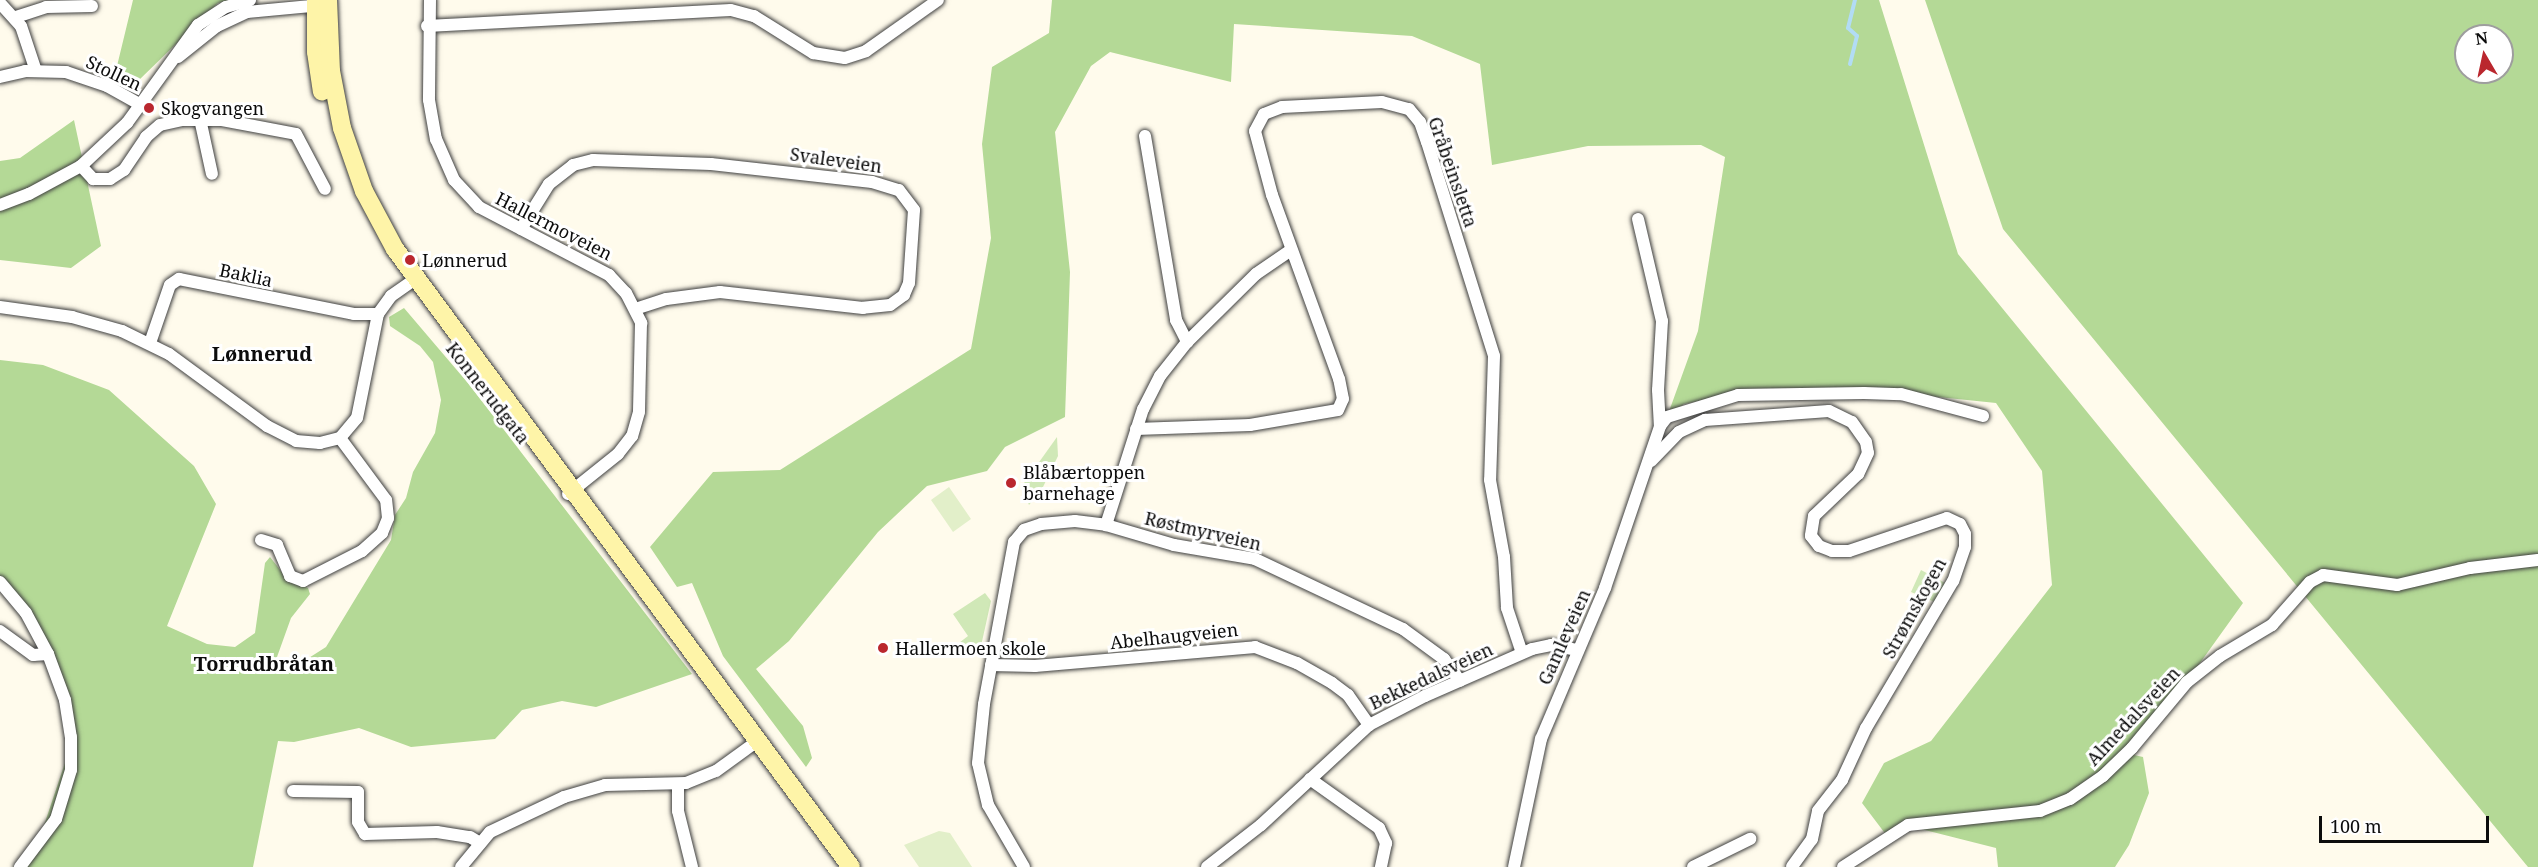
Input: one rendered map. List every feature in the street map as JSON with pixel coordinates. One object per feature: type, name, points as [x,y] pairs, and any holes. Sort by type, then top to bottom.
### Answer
[{"type":"main road","name":"Konnerudgata","points":[[323,2],[318,69],[337,151],[355,199],[410,282],[851,867]]},
{"type":"street","points":[[0,205],[30,194],[81,166],[141,105],[198,25],[226,7],[250,0]]},
{"type":"street","name":"Hallermoveien","points":[[430,0],[427,26],[433,123],[447,169],[479,207],[609,275],[636,309]]},
{"type":"street","points":[[427,26],[731,10],[754,16],[813,53],[845,58],[866,51],[938,0]]},
{"type":"street","points":[[172,61],[216,26],[247,12],[323,2]]},
{"type":"street","points":[[0,3],[16,17],[36,71]]},
{"type":"street","points":[[16,17],[46,7],[92,6]]},
{"type":"street","name":"Stollen","points":[[0,77],[36,71],[66,72],[87,78],[141,105]]},
{"type":"street","name":"Gråbeinsletta","points":[[1136,429],[1250,425],[1338,410],[1343,399],[1340,379],[1292,250],[1255,142],[1255,131],[1264,114],[1282,108],[1382,102],[1409,109],[1420,122],[1427,142],[1494,356],[1490,480],[1504,557],[1507,608],[1522,653]]},
{"type":"street","points":[[81,166],[93,179],[110,179],[124,170],[146,137],[160,125],[200,119],[296,134],[325,189]]},
{"type":"street","points":[[200,119],[212,174]]},
{"type":"street","points":[[1145,136],[1176,320],[1187,342]]},
{"type":"street","name":"Svaleveien","points":[[521,229],[549,184],[573,165],[592,160],[711,164],[848,179],[899,190],[913,207],[915,237],[909,283],[904,295],[890,305],[863,308],[720,292],[666,299],[636,309]]},
{"type":"street","name":"Gamleveien","points":[[1514,867],[1534,759],[1577,650],[1605,588],[1651,461],[1660,426],[1658,390],[1662,321],[1638,219]]},
{"type":"street","points":[[1106,525],[1136,429],[1160,376],[1187,342],[1266,264],[1292,250]]},
{"type":"street","name":"Baklia","points":[[150,343],[170,285],[179,279],[354,314],[378,314]]},
{"type":"street","points":[[0,307],[81,319],[150,343],[284,435],[309,444],[340,438],[357,418],[378,314],[391,296],[410,282]]},
{"type":"street","points":[[570,492],[618,454],[636,424],[642,356],[636,309]]},
{"type":"street","points":[[1660,426],[1667,417],[1679,411],[1746,394],[1889,393],[1983,416]]},
{"type":"street","name":"Strømskogen","points":[[1651,461],[1679,432],[1705,420],[1829,411],[1852,422],[1866,442],[1868,453],[1858,474],[1814,516],[1811,531],[1819,546],[1832,552],[1849,551],[1938,519],[1953,519],[1964,529],[1965,547],[1953,581],[1852,755],[1842,780],[1818,811],[1812,839],[1792,867]]},
{"type":"street","points":[[261,540],[277,545],[290,576],[303,581],[362,551],[382,533],[388,518],[386,500],[340,438]]},
{"type":"street","name":"Røstmyrveien","points":[[991,664],[1018,536],[1032,526],[1058,521],[1106,525],[1174,545],[1255,559],[1403,629],[1444,659],[1460,681]]},
{"type":"street","name":"Almedalsveien","points":[[1843,867],[1908,825],[2040,811],[2070,799],[2103,776],[2132,748],[2187,682],[2220,656],[2272,625],[2310,582],[2323,576],[2397,585],[2470,568],[2538,560]]},
{"type":"street","points":[[0,582],[26,613],[48,654],[69,719],[70,770],[56,819],[20,867]]},
{"type":"street","points":[[0,631],[33,655],[48,654]]},
{"type":"street","name":"Bekkedalsveien","points":[[1207,867],[1261,825],[1369,725],[1522,653],[1551,645],[1577,650]]},
{"type":"street","name":"Abelhaugveien","points":[[991,664],[1035,666],[1255,647],[1297,663],[1332,683],[1348,695],[1369,725]]},
{"type":"street","points":[[991,664],[979,742],[979,774],[988,805],[1024,867]]},
{"type":"street","points":[[464,866],[480,843],[496,829],[584,789],[616,784],[678,785],[711,774],[756,742]]},
{"type":"street","points":[[1310,779],[1379,828],[1386,843],[1381,867]]},
{"type":"street","points":[[678,785],[678,811],[692,867]]},
{"type":"street","points":[[293,791],[358,792],[358,822],[365,834],[447,833],[470,837],[480,843]]},
{"type":"street","points":[[1693,867],[1750,839]]},
{"type":"green space","points":[[133,0],[232,0],[218,3],[138,81],[117,66]]},
{"type":"green space","points":[[1052,0],[1879,0],[1958,254],[2243,603],[2134,755],[2143,757],[2149,793],[2129,845],[2115,867],[1998,867],[1996,848],[1905,825],[1887,836],[1862,803],[1884,763],[1931,741],[2052,585],[2042,471],[1996,403],[1880,391],[1750,391],[1684,404],[1667,417],[1698,331],[1725,157],[1701,145],[1588,146],[1492,165],[1480,64],[1412,36],[1234,24],[1231,82],[1110,52],[1091,66],[1055,132],[1070,272],[1065,417],[1005,447],[987,471],[927,486],[878,532],[789,641],[756,669],[803,726],[812,758],[806,767],[723,656],[692,583],[677,587],[650,547],[713,472],[780,470],[971,349],[991,238],[982,144],[992,67],[1049,33]]},
{"type":"green space","points":[[1925,0],[2538,0],[2538,867],[2528,867],[2003,229]]},
{"type":"green space","points":[[74,120],[101,246],[71,268],[0,260],[0,161],[20,158]]},
{"type":"green space","points":[[404,308],[467,382],[692,674],[596,707],[562,701],[522,710],[495,739],[411,747],[359,728],[294,742],[278,741],[253,867],[20,867],[36,849],[71,745],[66,699],[40,637],[0,583],[0,360],[43,365],[109,390],[194,466],[216,504],[167,626],[207,644],[235,647],[255,633],[265,563],[270,557],[288,580],[308,588],[310,594],[291,618],[277,657],[293,668],[326,647],[391,540],[395,515],[406,498],[413,472],[435,433],[441,400],[433,362],[420,346],[390,326],[389,317]]},
{"type":"green space","points":[[1057,437],[1058,456],[1042,489],[1029,505],[1022,486]]},
{"type":"green space","points":[[949,487],[971,519],[953,532],[931,500]]},
{"type":"green space","points":[[1921,570],[1947,584],[1937,603],[1911,592]]},
{"type":"green space","points":[[985,593],[991,601],[979,655],[960,652],[955,646],[968,636],[953,614]]},
{"type":"green space","points":[[939,831],[950,833],[972,867],[919,867],[904,845]]},
{"type":"waterway","points":[[1850,64],[1857,36],[1848,28],[1855,0]]},
{"type":"place","name":"Skogvangen","points":[[149,108]]},
{"type":"place","name":"Lønnerud","points":[[410,260]]},
{"type":"place","name":"Blåbærtoppen barnehage","points":[[1011,483]]},
{"type":"place","name":"Hallermoen skole","points":[[883,648]]},
{"type":"district","name":"Lønnerud","points":[[262,353]]},
{"type":"district","name":"Torrudbråtan","points":[[264,663]]}]
